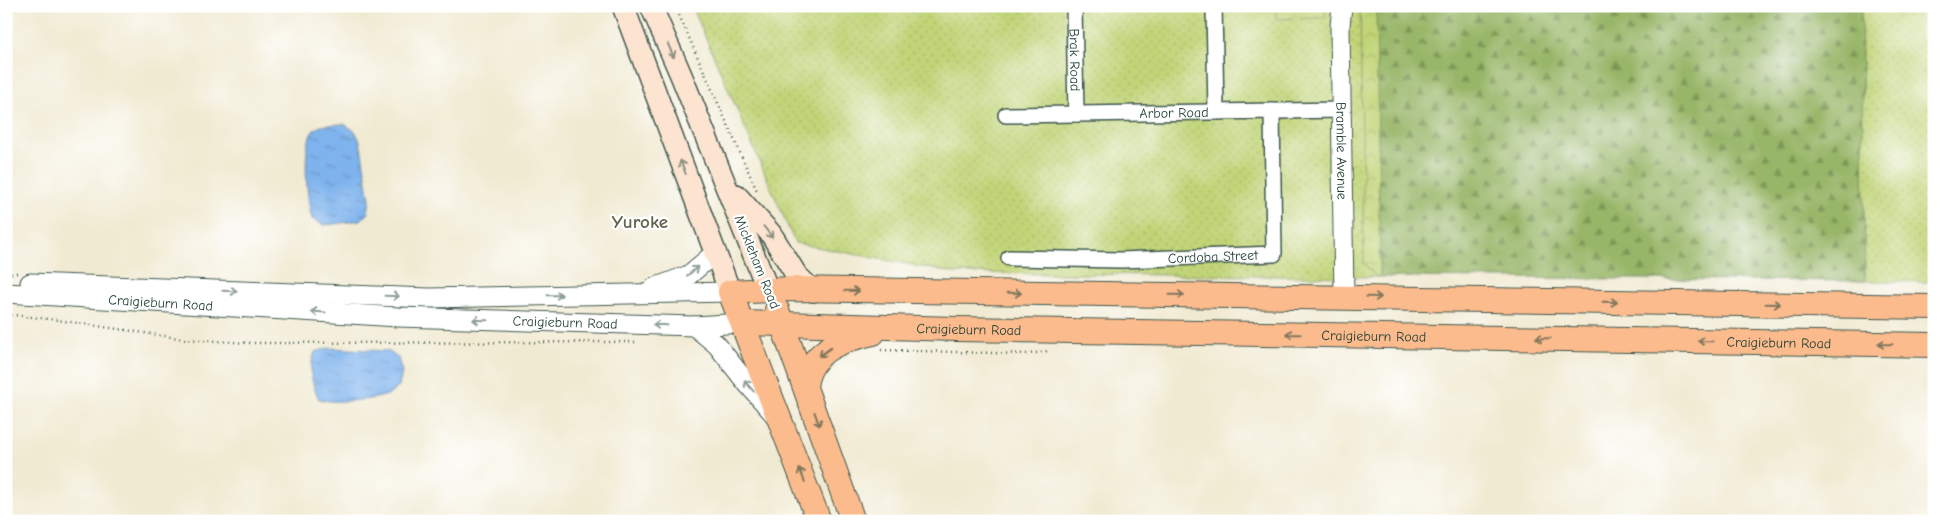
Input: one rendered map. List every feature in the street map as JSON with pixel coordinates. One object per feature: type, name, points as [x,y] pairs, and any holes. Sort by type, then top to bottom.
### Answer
[{"type":"main road","points":[[623,6],[730,292],[744,323],[819,521]]},
{"type":"main road","name":"Mickleham Road","points":[[651,6],[681,74],[782,323],[853,521]]},
{"type":"main road","points":[[725,182],[771,234],[797,276],[813,291]]},
{"type":"main road","name":"Craigieburn Road","points":[[730,292],[768,290],[1344,297],[1934,307]]},
{"type":"main road","name":"Craigieburn Road","points":[[744,323],[1934,345]]},
{"type":"main road","points":[[805,386],[811,365],[832,347],[844,341],[904,327]]},
{"type":"street","name":"Brak Road","points":[[1074,6],[1076,114]]},
{"type":"street","points":[[1214,6],[1216,112]]},
{"type":"street","name":"Bramble Avenue","points":[[1342,6],[1340,26],[1344,297]]},
{"type":"street","name":"Arbor Road","points":[[1006,115],[1342,110]]},
{"type":"street","name":"Cordoba Street","points":[[1009,258],[1121,260],[1274,254],[1272,111]]},
{"type":"street","points":[[633,294],[689,275],[716,252]]},
{"type":"street","name":"Craigieburn Road","points":[[6,283],[44,284],[156,293],[429,298],[730,292]]},
{"type":"street","name":"Craigieburn Road","points":[[6,293],[398,317],[694,326],[744,323]]},
{"type":"street","points":[[156,293],[252,308]]},
{"type":"street","points":[[694,326],[717,345],[745,381],[782,422]]},
{"type":"path","points":[[675,6],[760,197]]},
{"type":"path","points":[[6,274],[26,273]]},
{"type":"path","points":[[6,314],[185,339],[249,343],[640,342]]},
{"type":"green space","points":[[692,6],[1376,6],[1380,277],[954,273],[795,243]]},
{"type":"green space","points":[[1276,6],[1326,6],[1325,18],[1276,19]]},
{"type":"green space","points":[[1360,6],[1376,6],[1380,277],[1377,277],[1364,264]]},
{"type":"green space","points":[[1376,6],[1861,6],[1865,281],[1380,277]]},
{"type":"green space","points":[[1861,6],[1934,6],[1934,282],[1865,281]]},
{"type":"water","points":[[344,124],[355,131],[360,141],[370,199],[368,213],[361,220],[324,225],[312,219],[310,211],[306,173],[308,147],[310,137],[317,128],[324,125]]},
{"type":"water","points":[[329,348],[388,351],[398,358],[402,372],[399,386],[390,394],[375,398],[354,401],[319,399],[312,381],[311,370],[315,352]]},
{"type":"district","name":"Yuroke","points":[[640,222]]}]
